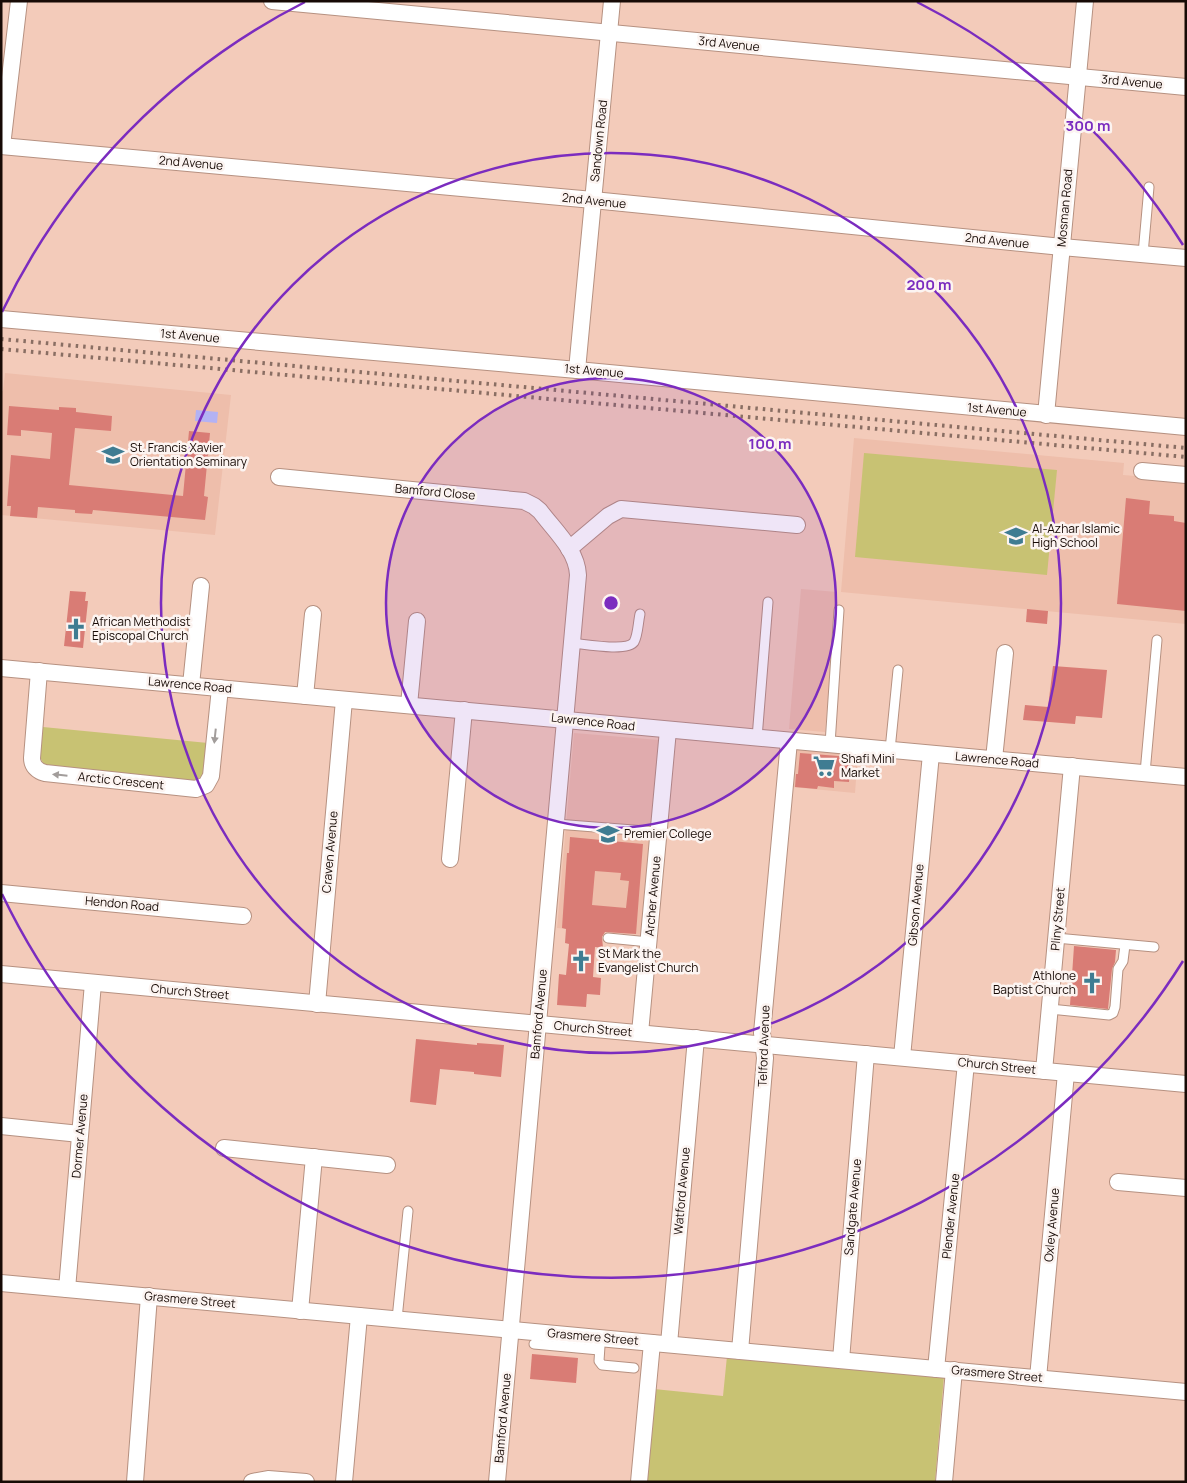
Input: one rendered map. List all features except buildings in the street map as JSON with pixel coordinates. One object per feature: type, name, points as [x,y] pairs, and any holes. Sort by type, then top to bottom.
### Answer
[{"type":"street","points":[[2,146],[18,1]]},
{"type":"street","name":"3rd Avenue","points":[[272,1],[1186,87]]},
{"type":"street","name":"Sandown Road","points":[[577,370],[612,1]]},
{"type":"street","name":"Mosman Road","points":[[1046,415],[1085,1]]},
{"type":"street","name":"2nd Avenue","points":[[2,146],[593,200],[1062,248],[1186,258]]},
{"type":"street","name":"1st Avenue","points":[[1,320],[577,370],[1186,427]]},
{"type":"street","points":[[1142,471],[1186,474]]},
{"type":"street","name":"Bamford Close","points":[[279,477],[524,501],[534,506],[540,512],[569,549]]},
{"type":"street","points":[[569,549],[608,516],[621,510],[797,525]]},
{"type":"street","name":"Bamford Avenue","points":[[497,1482],[578,575],[576,560],[569,549]]},
{"type":"street","points":[[191,685],[201,586]]},
{"type":"street","points":[[305,696],[313,614]]},
{"type":"street","points":[[409,706],[417,621]]},
{"type":"street","points":[[994,759],[1005,653]]},
{"type":"street","name":"Lawrence Road","points":[[1,668],[1186,777]]},
{"type":"street","name":"Arctic Crescent","points":[[40,671],[32,762],[36,769],[40,772],[196,789],[206,785],[211,776],[220,688]]},
{"type":"street","name":"Craven Avenue","points":[[317,1004],[344,700]]},
{"type":"street","points":[[450,859],[464,710]]},
{"type":"street","name":"Archer Avenue","points":[[640,1033],[668,730]]},
{"type":"street","name":"Telford Avenue","points":[[740,1351],[765,1058],[762,1032],[789,741]]},
{"type":"street","name":"Gibson Avenue","points":[[902,1057],[930,754]]},
{"type":"street","name":"Pliny Street","points":[[1044,1071],[1072,766]]},
{"type":"street","name":"Hendon Road","points":[[1,893],[243,916]]},
{"type":"street","name":"Church Street","points":[[1,974],[1186,1084]]},
{"type":"street","name":"Dormer Avenue","points":[[67,1289],[93,983]]},
{"type":"street","name":"Watford Avenue","points":[[669,1344],[696,1038]]},
{"type":"street","name":"Sandgate Avenue","points":[[841,1360],[866,1054]]},
{"type":"street","name":"Plender Avenue","points":[[936,1369],[966,1063]]},
{"type":"street","name":"Oxley Avenue","points":[[1038,1378],[1066,1073]]},
{"type":"street","points":[[1,1126],[80,1134]]},
{"type":"street","points":[[224,1148],[387,1165]]},
{"type":"street","points":[[300,1311],[314,1157]]},
{"type":"street","points":[[1118,1182],[1186,1188]]},
{"type":"street","name":"Grasmere Street","points":[[1,1283],[511,1330],[600,1344],[669,1344],[1186,1392]]},
{"type":"street","points":[[135,1482],[149,1296]]},
{"type":"street","points":[[344,1482],[359,1316]]},
{"type":"street","points":[[639,1482],[652,1343]]},
{"type":"street","points":[[944,1482],[954,1370]]},
{"type":"street","points":[[252,1482],[268,1479],[306,1482]]},
{"type":"lane","points":[[1143,254],[1149,187]]},
{"type":"lane","points":[[757,738],[768,602]]},
{"type":"lane","points":[[830,744],[840,610]]},
{"type":"lane","points":[[572,643],[612,647],[631,645],[635,640],[640,614]]},
{"type":"lane","points":[[1145,773],[1158,640]]},
{"type":"lane","points":[[890,750],[898,670]]},
{"type":"lane","points":[[556,824],[659,832]]},
{"type":"lane","points":[[608,938],[648,942]]},
{"type":"lane","points":[[1056,938],[1154,947]]},
{"type":"lane","points":[[1050,1010],[1108,1015],[1113,1013],[1118,970],[1123,961],[1125,945]]},
{"type":"lane","points":[[397,1319],[408,1211]]},
{"type":"lane","points":[[534,1344],[600,1344],[599,1361],[602,1365],[634,1368]]},
{"type":"shaded area","name":"St. Francis Xavier Orientation Seminary","points":[[5,373],[231,395],[215,535],[1,515],[1,391],[3,391]]},
{"type":"shaded area","name":"Al-Azhar Islamic High School","points":[[854,438],[1124,463],[1123,475],[1186,480],[1186,624],[841,592]]},
{"type":"shaded area","points":[[864,453],[1057,470],[1047,575],[855,557]]},
{"type":"shaded area","points":[[801,589],[837,592],[825,732],[789,729]]},
{"type":"shaded area","points":[[43,727],[208,743],[205,773],[196,781],[45,767],[40,757]]},
{"type":"shaded area","name":"Premier College","points":[[574,733],[659,740],[642,935],[557,928]]},
{"type":"shaded area","name":"Shafi Mini Market","points":[[798,749],[858,754],[855,793],[791,787],[795,752]]},
{"type":"shaded area","points":[[727,1356],[944,1376],[935,1482],[646,1482],[654,1389],[723,1396]]},
{"type":"water","points":[[196,410],[218,412],[217,423],[195,421]]},
{"type":"railway","points":[[1,339],[1186,448]]},
{"type":"railway","points":[[1,349],[1186,457]]},
{"type":"place","name":"St. Francis Xavier Orientation Seminary","points":[[113,455]]},
{"type":"place","name":"Al-Azhar Islamic High School","points":[[1016,536]]},
{"type":"place","name":"African Methodist Episcopal Church","points":[[76,629]]},
{"type":"place","name":"Shafi Mini Market","points":[[824,766]]},
{"type":"place","name":"Premier College","points":[[608,834]]},
{"type":"place","name":"St Mark the Evangelist Church","points":[[581,961]]},
{"type":"place","name":"Athlone Baptist Church","points":[[1092,983]]}]
